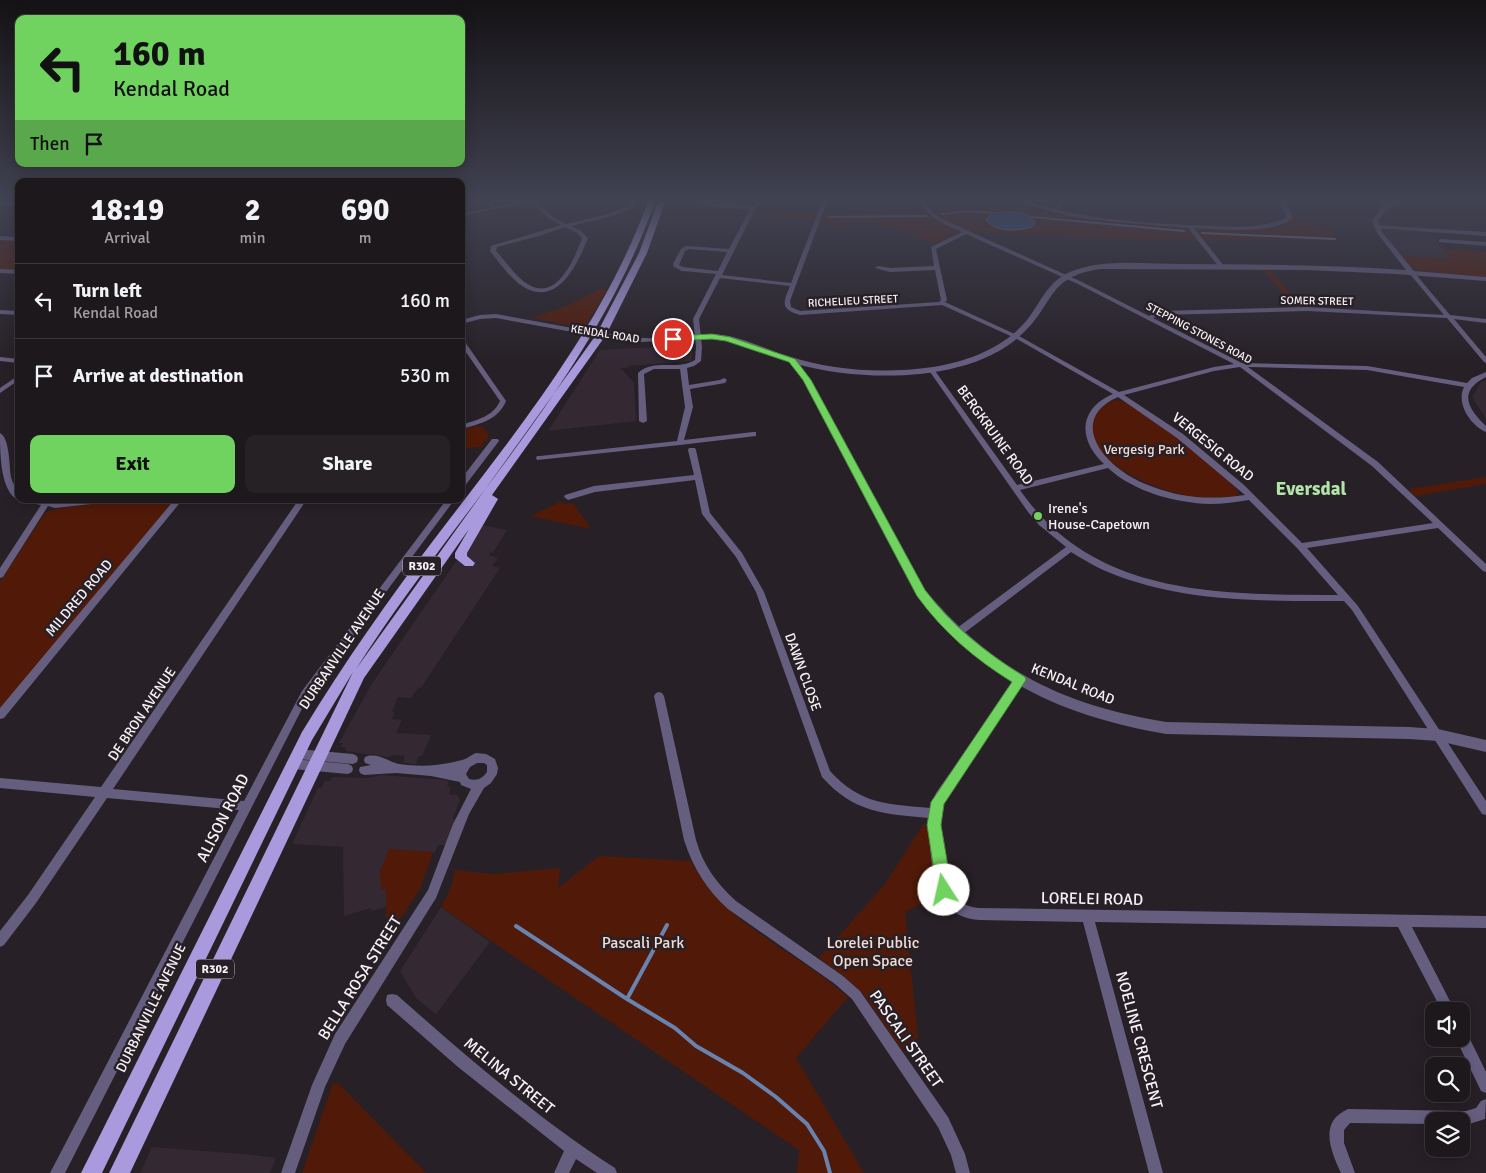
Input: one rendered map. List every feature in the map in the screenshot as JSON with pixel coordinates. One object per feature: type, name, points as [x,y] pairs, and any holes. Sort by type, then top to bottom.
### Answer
[{"type":"main road","name":"DURBANVILLE AVENUE","points":[[91,1173],[295,759],[344,674],[595,334],[631,254]]},
{"type":"main road","name":"DURBANVILLE AVENUE","points":[[119,1173],[359,675],[510,461],[560,395],[643,254]]},
{"type":"main road","points":[[469,563],[461,558],[461,553],[503,479],[510,461]]},
{"type":"street","points":[[496,254],[526,285],[542,289],[558,286],[570,270],[578,254]]},
{"type":"street","points":[[681,254],[676,266],[682,269],[793,285]]},
{"type":"street","points":[[643,420],[642,371],[649,368],[683,366],[698,361],[696,319],[729,254]]},
{"type":"street","name":"RICHELIEU STREET","points":[[805,254],[787,306],[793,311],[804,314],[934,306],[942,303]]},
{"type":"street","points":[[934,254],[944,300],[942,303]]},
{"type":"street","name":"STEPPING STONES ROAD","points":[[1014,254],[1066,277],[1241,365],[1375,464],[1486,569]]},
{"type":"street","points":[[1211,254],[1221,266]]},
{"type":"street","points":[[1398,254],[1486,361]]},
{"type":"street","name":"KENDAL ROAD","points":[[465,321],[484,316],[504,316],[595,334],[650,340],[717,337],[734,340],[804,364],[827,368],[882,372],[931,369],[982,356],[1017,337],[1029,324],[1054,286],[1066,277],[1086,270],[1112,266],[1317,267],[1412,272],[1486,279]]},
{"type":"street","points":[[878,268],[890,270],[937,268]]},
{"type":"street","points":[[0,272],[15,272]]},
{"type":"street","name":"VERGESIG ROAD","points":[[942,303],[1017,337],[1118,394],[1180,436],[1252,497],[1300,546],[1363,619],[1486,810]]},
{"type":"street","name":"SOMER STREET","points":[[1148,318],[1157,314],[1296,309],[1449,317],[1486,321]]},
{"type":"street","points":[[0,312],[15,313]]},
{"type":"street","name":"KENDAL ROAD","points":[[465,326],[504,316]]},
{"type":"street","points":[[465,346],[501,398],[502,404],[497,411],[486,419],[465,426]]},
{"type":"street","points":[[0,359],[15,361]]},
{"type":"street","name":"KENDAL ROAD","points":[[792,360],[808,381],[921,593],[936,613],[956,634],[983,656],[1020,680],[1086,710],[1127,721],[1167,728],[1438,735],[1486,746]]},
{"type":"street","name":"KENDAL ROAD","points":[[804,364],[808,381]]},
{"type":"street","points":[[1252,497],[1211,501],[1179,497],[1146,486],[1110,465],[1092,443],[1088,428],[1089,421],[1096,409],[1118,394],[1216,369],[1241,365],[1367,368],[1467,385]]},
{"type":"street","points":[[680,443],[689,407],[683,366]]},
{"type":"street","points":[[808,381],[814,373],[827,368]]},
{"type":"street","name":"BERGKRUINE ROAD","points":[[931,369],[1041,522],[1072,547],[1098,563],[1126,576],[1178,590],[1210,595],[1346,598]]},
{"type":"street","points":[[1486,374],[1467,385],[1464,397],[1467,410],[1486,430]]},
{"type":"street","points":[[0,391],[15,380]]},
{"type":"street","points":[[686,388],[715,385],[724,380]]},
{"type":"street","points":[[540,458],[753,434]]},
{"type":"street","points":[[0,435],[3,446],[1,470],[4,493]]},
{"type":"street","points":[[465,481],[494,441]]},
{"type":"street","name":"DAWN CLOSE","points":[[692,450],[708,519],[739,555],[760,592],[826,774],[841,791],[862,802],[890,810],[934,813]]},
{"type":"street","points":[[1016,488],[1110,465]]},
{"type":"street","points":[[568,497],[594,488],[697,477]]},
{"type":"street","points":[[42,503],[79,503]]},
{"type":"street","name":"MILDRED ROAD","points":[[0,715],[176,503]]},
{"type":"street","name":"DE BRON AVENUE","points":[[0,941],[32,899],[300,503]]},
{"type":"street","name":"ALISON ROAD","points":[[57,1173],[305,694],[448,503]]},
{"type":"street","points":[[0,575],[46,504]]},
{"type":"street","points":[[1300,546],[1440,525]]},
{"type":"street","points":[[956,634],[1072,547]]},
{"type":"street","name":"LORELEI ROAD","points":[[1020,680],[940,796],[934,813],[934,825],[944,890],[958,907],[965,911],[979,914],[1486,922]]},
{"type":"street","name":"PASCALI STREET","points":[[659,696],[690,840],[695,857],[704,874],[721,896],[732,905],[839,980],[856,995],[944,1122],[958,1154],[963,1173]]},
{"type":"street","points":[[367,765],[431,771],[463,780],[474,786],[480,785],[489,779],[494,769],[490,761],[481,758],[466,764],[431,771]]},
{"type":"street","points":[[295,759],[350,764]]},
{"type":"street","points":[[463,780],[462,774],[466,764]]},
{"type":"street","name":"BELLA ROSA STREET","points":[[463,780],[467,802]]},
{"type":"street","points":[[0,783],[248,806]]},
{"type":"street","name":"BELLA ROSA STREET","points":[[288,1173],[329,1062],[349,1023],[432,894],[467,802],[480,785]]},
{"type":"street","name":"NOELINE CRESCENT","points":[[1087,916],[1156,1173]]},
{"type":"street","points":[[1402,921],[1443,1002]]},
{"type":"street","name":"MELINA STREET","points":[[392,1000],[463,1062],[573,1149],[610,1173]]},
{"type":"street","points":[[1466,1047],[1486,1086]]},
{"type":"street","points":[[1348,1173],[1336,1143],[1336,1129],[1342,1119],[1355,1115],[1466,1118],[1480,1114],[1486,1106]]},
{"type":"street","points":[[560,1173],[573,1149]]},
{"type":"shaded area","points":[[1400,254],[1447,254],[1452,259],[1402,256]]},
{"type":"shaded area","points":[[691,345],[693,354],[691,361],[621,368],[634,383],[636,421],[548,431],[600,350]]},
{"type":"shaded area","points":[[1486,381],[1486,419],[1472,397],[1481,382]]},
{"type":"shaded area","points":[[481,525],[507,530],[493,553],[491,552],[489,555],[498,558],[492,566],[500,568],[421,688],[419,687],[411,698],[398,697],[392,712],[395,712],[392,719],[402,720],[396,733],[431,735],[422,756],[419,756],[416,764],[403,763],[405,756],[393,755],[389,757],[346,751],[345,747],[341,747],[343,743],[339,743],[371,685]]},
{"type":"shaded area","points":[[381,775],[446,780],[449,782],[447,787],[451,787],[449,794],[457,795],[460,799],[453,818],[455,819],[447,845],[438,845],[435,852],[433,852],[420,889],[395,925],[387,923],[386,907],[371,911],[371,908],[344,916],[343,847],[292,844],[318,788],[321,788],[325,781],[330,781],[332,777],[368,778]]},
{"type":"shaded area","points":[[441,907],[490,942],[436,1014],[416,998],[400,971]]},
{"type":"shaded area","points":[[152,1147],[276,1158],[270,1173],[140,1173]]},
{"type":"green space","points":[[0,254],[15,254],[15,271],[0,270]]},
{"type":"green space","points":[[1446,254],[1486,254],[1486,277],[1418,270],[1412,267],[1402,256],[1451,259]]},
{"type":"green space","points":[[1262,269],[1269,269],[1303,307],[1295,307]]},
{"type":"green space","points":[[599,289],[607,290],[585,326],[578,327],[532,318],[569,305]]},
{"type":"green space","name":"Vergesig Park","points":[[1116,400],[1127,403],[1182,441],[1236,488],[1238,494],[1235,496],[1212,498],[1176,493],[1142,481],[1110,461],[1099,448],[1093,434],[1094,419],[1103,407]]},
{"type":"green space","points":[[476,426],[483,427],[489,436],[482,444],[485,446],[465,448],[465,429]]},
{"type":"green space","points":[[1486,477],[1486,484],[1415,496],[1408,489]]},
{"type":"green space","points":[[560,502],[573,503],[591,529],[531,516]]},
{"type":"green space","points":[[99,503],[172,503],[0,709],[0,582],[45,513],[55,509]]},
{"type":"green space","name":"Lorelei Public Open Space","points":[[924,823],[929,833],[938,895],[905,912],[918,1038],[902,1050],[864,995],[849,980],[819,958],[885,884]]},
{"type":"green space","points":[[389,849],[433,852],[420,889],[401,918],[386,919],[386,889],[381,890],[380,871]]},
{"type":"green space","name":"Pascali Park","points":[[599,856],[691,861],[705,883],[721,902],[741,920],[848,997],[796,1058],[864,1173],[797,1173],[799,1150],[441,907],[451,888],[455,870],[493,874],[560,868],[558,888]]},
{"type":"green space","points":[[333,1083],[339,1084],[426,1173],[302,1173]]},
{"type":"waterway","points":[[627,999],[667,925]]},
{"type":"waterway","points":[[516,926],[627,999]]},
{"type":"waterway","points":[[627,999],[675,1028],[696,1046],[743,1073],[776,1097],[807,1124],[824,1151],[830,1173]]},
{"type":"place","name":"Irene's House-Capetown","points":[[1038,516]]},
{"type":"district","name":"Eversdal","points":[[1311,489]]},
{"type":"route","points":[[673,339],[727,338],[792,360],[807,380],[921,593],[936,613],[966,643],[994,665],[1020,680],[940,796],[934,813],[934,825],[944,890]]}]
